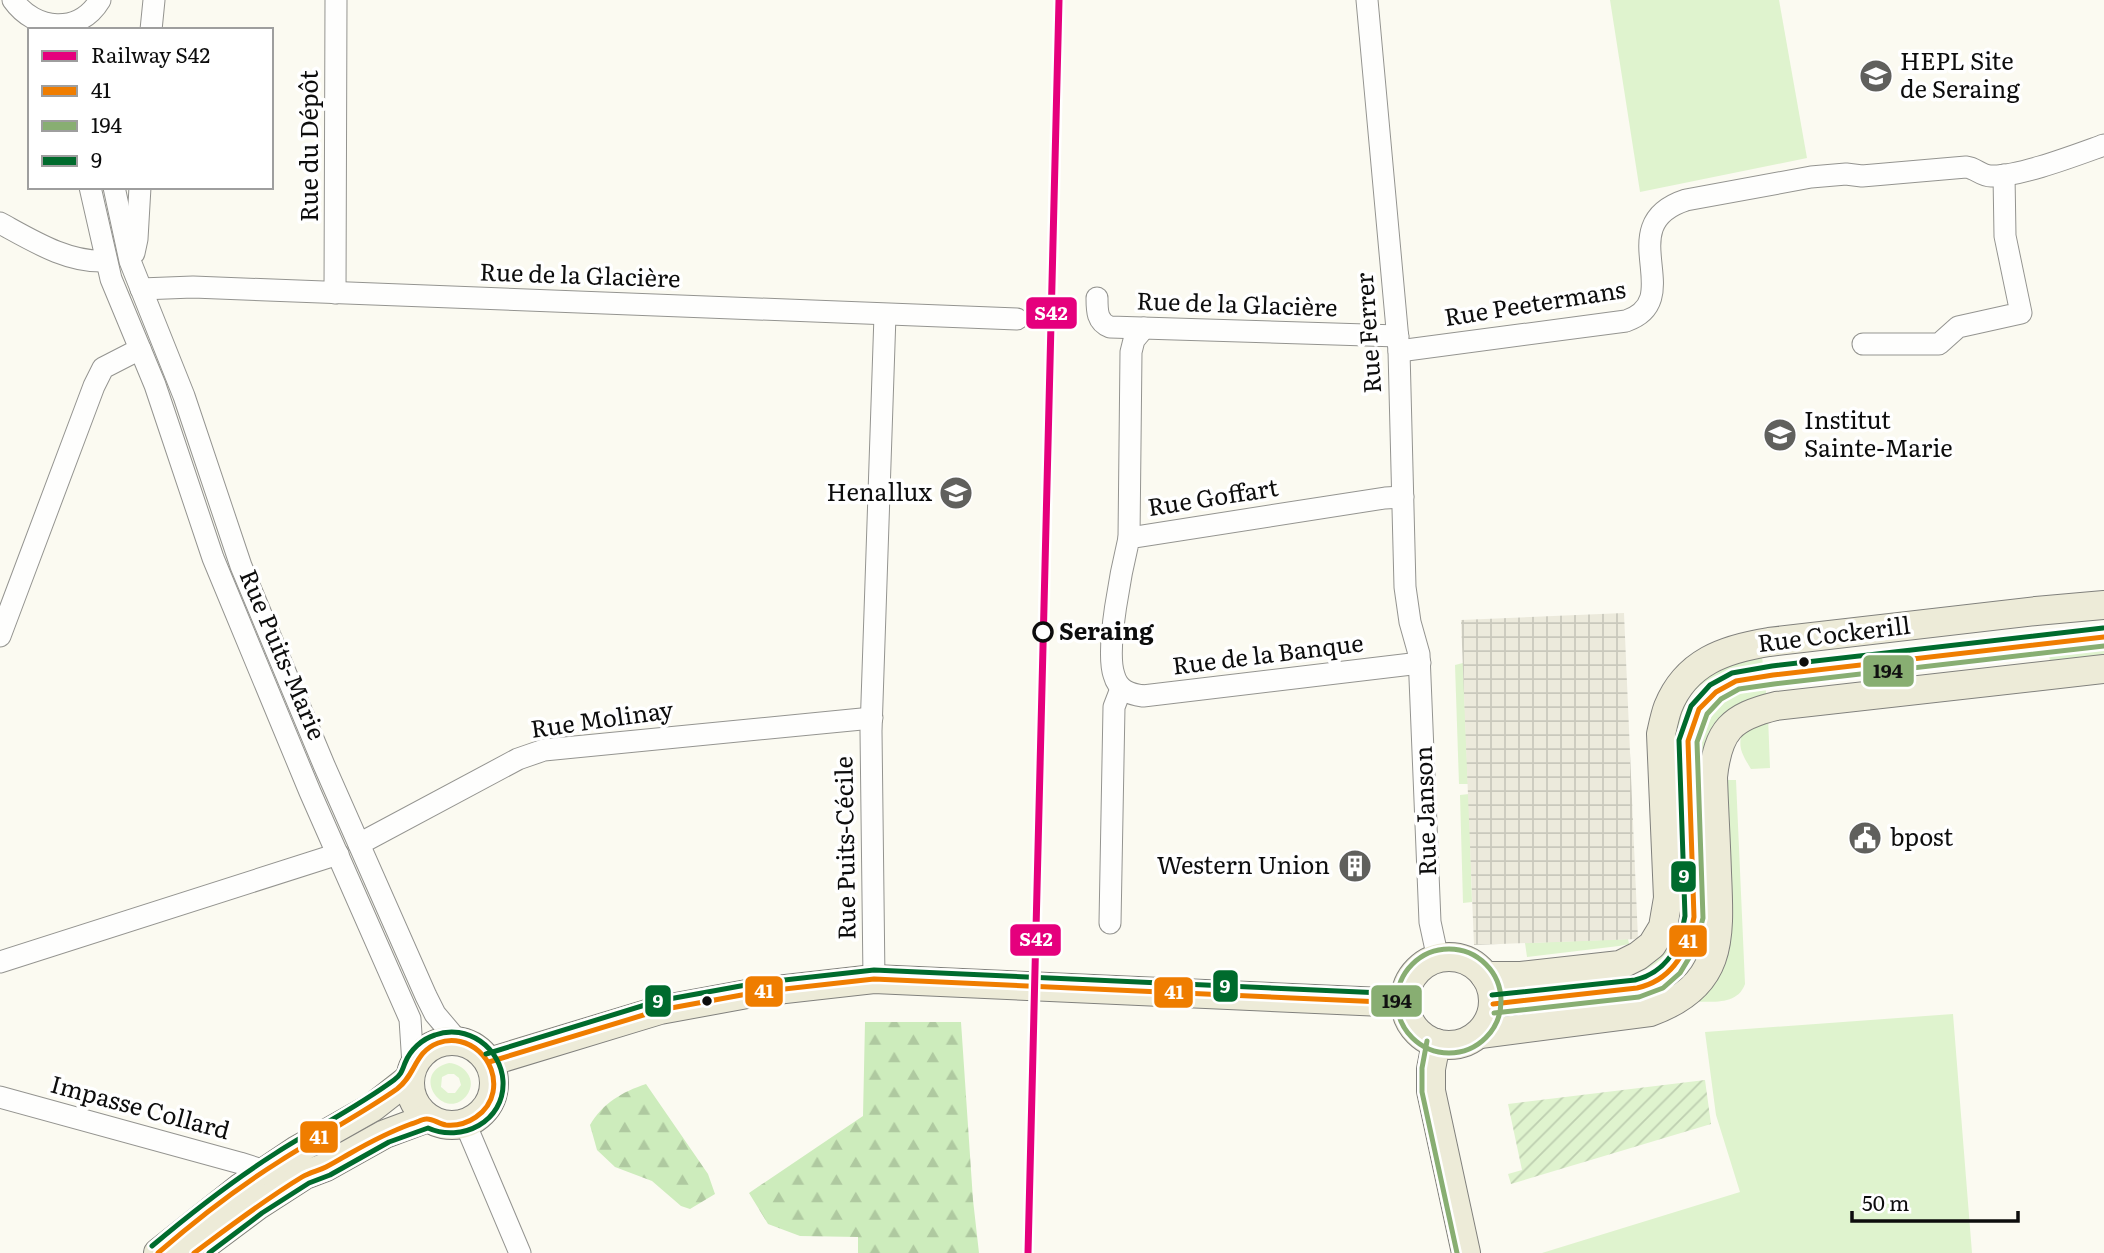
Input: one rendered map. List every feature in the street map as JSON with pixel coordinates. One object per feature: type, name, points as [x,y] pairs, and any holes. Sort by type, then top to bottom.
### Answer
[{"type":"main road","name":"Rue Cockerill","points":[[1485,976],[1521,976],[1620,965],[1639,956],[1651,945],[1663,927],[1668,898],[1661,734],[1668,707],[1679,686],[1695,669],[1718,654],[1769,642],[2104,606]]},
{"type":"main road","points":[[1480,1034],[1490,1017],[1493,1004],[1492,990],[1485,976],[1464,960],[1451,958],[1437,959],[1418,971],[1411,980],[1405,1003],[1410,1020],[1420,1034],[1436,1043],[1449,1045],[1462,1044],[1480,1034],[1650,1012],[1668,1006],[1692,989],[1704,975],[1715,952],[1720,925],[1713,777],[1715,754],[1722,737],[1736,722],[1754,712],[1776,706],[2104,669]]},
{"type":"main road","points":[[489,1062],[672,1008],[758,992],[874,979],[1405,1003]]},
{"type":"main road","points":[[158,1253],[201,1217],[265,1171],[373,1107],[412,1071],[425,1048],[444,1041],[457,1040],[470,1044],[481,1052],[494,1074],[492,1098],[477,1118],[466,1123],[446,1125],[428,1118],[417,1107],[413,1098],[412,1071]]},
{"type":"main road","points":[[1436,1043],[1431,1069],[1432,1091],[1466,1253]]},
{"type":"main road","points":[[194,1253],[283,1188],[385,1134],[428,1118]]},
{"type":"street","points":[[12,0],[42,26],[68,24],[94,13]]},
{"type":"street","points":[[151,28],[154,0]]},
{"type":"street","name":"Rue du Dépôt","points":[[335,293],[336,0]]},
{"type":"street","name":"Rue Ferrer","points":[[1367,0],[1399,344],[1406,603],[1418,644],[1420,663]]},
{"type":"street","name":"Rue Peetermans","points":[[1399,344],[1635,318],[1649,304],[1652,295],[1648,248],[1652,229],[1656,220],[1666,210],[1686,200],[1811,177],[1846,174],[1862,176],[1966,167],[1975,168],[1986,176],[2004,175],[2104,145]]},
{"type":"street","points":[[1863,344],[1939,344],[1958,327],[2021,313],[2005,236],[2004,175]]},
{"type":"street","name":"Rue Puits-Marie","points":[[90,189],[115,289],[155,385],[226,592],[410,1019],[412,1071]]},
{"type":"street","name":"Rue Puits-Marie","points":[[114,189],[130,261],[184,396],[241,566],[324,765],[426,996],[435,1014],[457,1040]]},
{"type":"street","points":[[130,261],[137,239],[140,189]]},
{"type":"street","points":[[0,223],[75,258],[90,262],[106,261]]},
{"type":"street","name":"Rue de la Glacière","points":[[141,289],[193,287],[1017,319]]},
{"type":"street","name":"Rue de la Glacière","points":[[1097,298],[1097,310],[1103,324],[1110,327],[1399,344]]},
{"type":"street","name":"Rue Puits-Cécile","points":[[874,979],[871,731],[885,315]]},
{"type":"street","points":[[1129,538],[1131,352],[1134,340],[1144,328]]},
{"type":"street","points":[[0,636],[94,386],[103,368],[139,349]]},
{"type":"street","name":"Rue Goffart","points":[[1123,690],[1113,674],[1111,653],[1129,538],[1403,497]]},
{"type":"street","name":"Rue de la Banque","points":[[1123,690],[1132,695],[1153,696],[1420,663]]},
{"type":"street","name":"Rue Janson","points":[[1420,663],[1430,922],[1437,959]]},
{"type":"street","points":[[1110,923],[1114,707],[1123,690]]},
{"type":"street","name":"Rue Molinay","points":[[359,845],[531,754],[575,747],[872,718]]},
{"type":"street","points":[[0,961],[338,855]]},
{"type":"street","name":"Impasse Collard","points":[[0,1097],[265,1171]]},
{"type":"street","points":[[466,1123],[520,1253]]},
{"type":"green space","points":[[1610,0],[1779,0],[1807,158],[1640,192]]},
{"type":"green space","points":[[2104,646],[2104,659],[2050,664],[2049,651]]},
{"type":"green space","points":[[1761,651],[1763,664],[1718,675],[1703,683],[1692,695],[1679,726],[1678,772],[1672,772],[1670,736],[1694,680]]},
{"type":"green space","points":[[1463,663],[1468,784],[1459,784],[1455,665]]},
{"type":"green space","points":[[1765,685],[1767,699],[1705,771],[1699,771],[1702,740],[1714,713],[1734,694]]},
{"type":"green space","points":[[1768,716],[1770,768],[1751,769],[1741,748],[1742,734]]},
{"type":"green space","points":[[1723,780],[1736,780],[1745,984],[1736,996],[1730,999],[1692,1002],[1703,990]]},
{"type":"green space","points":[[1672,782],[1678,782],[1682,916],[1678,934],[1670,948],[1661,959],[1636,973],[1605,980],[1527,989],[1527,983],[1648,961]]},
{"type":"green space","points":[[1469,794],[1472,902],[1463,903],[1460,795]]},
{"type":"green space","points":[[1628,939],[1629,944],[1619,946],[1527,957],[1525,943]]},
{"type":"green space","points":[[1953,1014],[1972,1253],[1542,1253],[1740,1192],[1716,1115],[1705,1032]]},
{"type":"green space","points":[[865,1022],[961,1022],[979,1253],[858,1253],[858,1237],[800,1236],[768,1224],[749,1193],[863,1116]]},
{"type":"green space","points":[[449,1063],[460,1066],[470,1079],[467,1095],[458,1102],[449,1104],[434,1094],[431,1076],[437,1068]],"holes":[[[454,1074],[461,1085],[455,1093],[448,1093],[441,1087],[442,1077]]]},
{"type":"green space","points":[[1705,1080],[1711,1124],[1511,1184],[1508,1174],[1522,1170],[1508,1104]]},
{"type":"green space","points":[[646,1084],[708,1174],[715,1194],[690,1209],[681,1206],[652,1181],[615,1167],[597,1150],[590,1125],[595,1117],[614,1099]]},
{"type":"shaded area","points":[[1624,613],[1638,939],[1474,945],[1461,620]]},
{"type":"rail line","name":"S42","points":[[1028,1253],[1059,0]]},
{"type":"transit line","name":"9","points":[[1492,995],[1635,980],[1656,971],[1670,957],[1680,938],[1685,916],[1679,740],[1691,706],[1710,685],[1732,673],[1772,666],[2103,628]]},
{"type":"transit line","name":"41","points":[[1493,1004],[1637,988],[1660,978],[1677,962],[1688,941],[1694,917],[1688,741],[1699,709],[1716,692],[1736,681],[1773,675],[2104,637]]},
{"type":"transit line","name":"194","points":[[1494,1013],[1639,997],[1663,988],[1680,973],[1695,948],[1703,918],[1697,742],[1707,714],[1721,699],[1739,689],[1774,684],[2104,646]]},
{"type":"transit line","name":"194","points":[[1449,949],[1469,953],[1486,964],[1497,981],[1501,1001],[1497,1021],[1486,1038],[1469,1049],[1449,1053],[1429,1049],[1412,1038],[1401,1021],[1397,1001],[1401,981],[1412,964],[1429,953],[1449,949]]},
{"type":"transit line","name":"9","points":[[486,1054],[658,1001],[757,983],[874,970],[1405,994]]},
{"type":"transit line","name":"41","points":[[489,1062],[660,1010],[758,992],[874,979],[1405,1003]]},
{"type":"transit line","name":"9","points":[[152,1246],[244,1175],[394,1080],[401,1073],[410,1054],[426,1039],[447,1032],[459,1032],[480,1041],[496,1058],[503,1081],[502,1095],[497,1108],[479,1126],[454,1133],[428,1128],[389,1142],[330,1175],[309,1183],[262,1213],[209,1253]]},
{"type":"transit line","name":"41","points":[[158,1253],[248,1182],[397,1089],[430,1047],[449,1041],[460,1042],[479,1051],[486,1060],[494,1080],[493,1092],[487,1106],[476,1117],[454,1125],[424,1119],[380,1138],[302,1177],[194,1253]]},
{"type":"transit line","name":"194","points":[[1427,1041],[1422,1068],[1422,1092],[1457,1253]]},
{"type":"place","name":"HEPL Site de Seraing","points":[[1876,76]]},
{"type":"place","name":"Institut Sainte-Marie","points":[[1780,435]]},
{"type":"place","name":"Henallux","points":[[956,493]]},
{"type":"place","name":"Seraing","points":[[1043,632]]},
{"type":"place","name":"bpost","points":[[1865,838]]},
{"type":"place","name":"Western Union","points":[[1355,866]]}]
